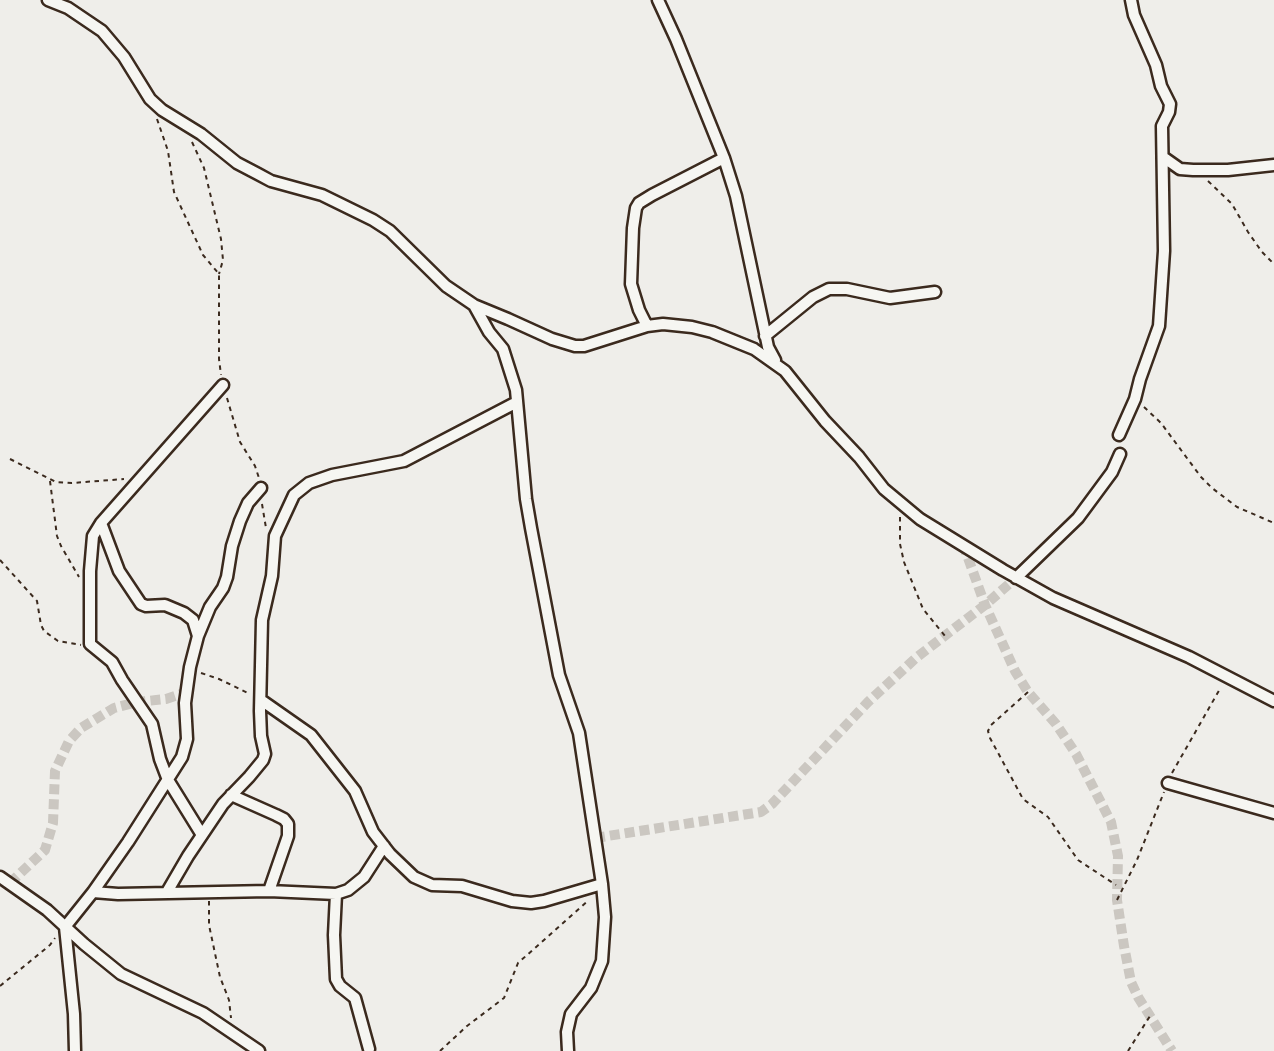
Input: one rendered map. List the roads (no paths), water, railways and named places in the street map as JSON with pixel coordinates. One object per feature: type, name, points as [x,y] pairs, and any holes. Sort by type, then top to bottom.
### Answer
[{"type":"street","points":[[48,0],[86,19],[108,37],[155,105],[216,144],[237,163],[258,174],[272,181],[322,195],[373,219],[390,231],[446,286],[474,305],[552,339],[579,347],[647,326],[673,324],[712,332],[754,349],[776,363],[792,378],[825,421],[898,503],[1016,578],[1053,598],[1189,657],[1274,701]]},
{"type":"street","points":[[657,0],[676,39],[724,158],[736,196],[765,336],[776,363]]},
{"type":"street","points":[[1119,435],[1135,399],[1143,369],[1154,343],[1160,314],[1164,250],[1162,126],[1169,112],[1170,100],[1161,86],[1156,65],[1139,29],[1131,0]]},
{"type":"street","points":[[1162,157],[1180,169],[1193,170],[1228,170],[1274,165]]},
{"type":"street","points":[[647,326],[631,284],[636,208],[639,203],[652,195],[724,158]]},
{"type":"street","points":[[765,336],[813,297],[829,288],[890,298],[935,292]]},
{"type":"street","points":[[474,305],[489,332],[502,349],[513,377],[531,528],[559,675],[579,733],[605,917],[602,961],[591,988],[571,1014],[567,1032],[568,1051]]},
{"type":"street","points":[[202,835],[168,780],[160,759],[152,724],[112,662],[90,644],[91,544],[101,523],[223,385]]},
{"type":"street","points":[[167,892],[202,835],[265,754],[260,728],[262,620],[272,576],[275,537],[294,495],[309,483],[332,475],[404,461],[517,402]]},
{"type":"street","points":[[1016,578],[1078,518],[1112,472],[1120,454]]},
{"type":"street","points":[[75,1051],[74,1014],[64,927],[93,892],[128,842],[168,780],[185,748],[187,739],[184,710],[198,636],[210,607],[223,588],[240,521],[248,503],[261,488]]},
{"type":"street","points":[[101,523],[119,572],[141,604],[146,606],[165,604],[184,613],[193,620],[198,636]]},
{"type":"street","points":[[261,700],[306,730],[328,755],[355,791],[373,832],[414,877],[432,885],[462,886],[512,901],[531,903],[600,884]]},
{"type":"street","points":[[1168,783],[1274,813]]},
{"type":"street","points":[[231,795],[284,819],[288,824],[288,836],[268,891]]},
{"type":"street","points":[[93,892],[118,894],[268,891],[336,894],[348,890],[364,877],[384,846]]},
{"type":"street","points":[[0,877],[47,910],[121,974],[203,1013],[233,1031],[259,1051]]},
{"type":"street","points":[[336,894],[334,935],[336,979],[340,986],[355,999],[369,1048]]},
{"type":"tunnel","points":[[963,544],[985,605],[1015,671],[1028,692],[1056,724],[1076,754],[1111,822],[1118,856],[1117,900],[1131,982],[1172,1051]]},
{"type":"tunnel","points":[[595,838],[761,812],[772,804],[868,702],[917,657],[1016,578]]},
{"type":"tunnel","points":[[10,883],[45,850],[53,823],[55,771],[69,741],[81,728],[114,708],[137,702],[166,699],[187,692]]}]
